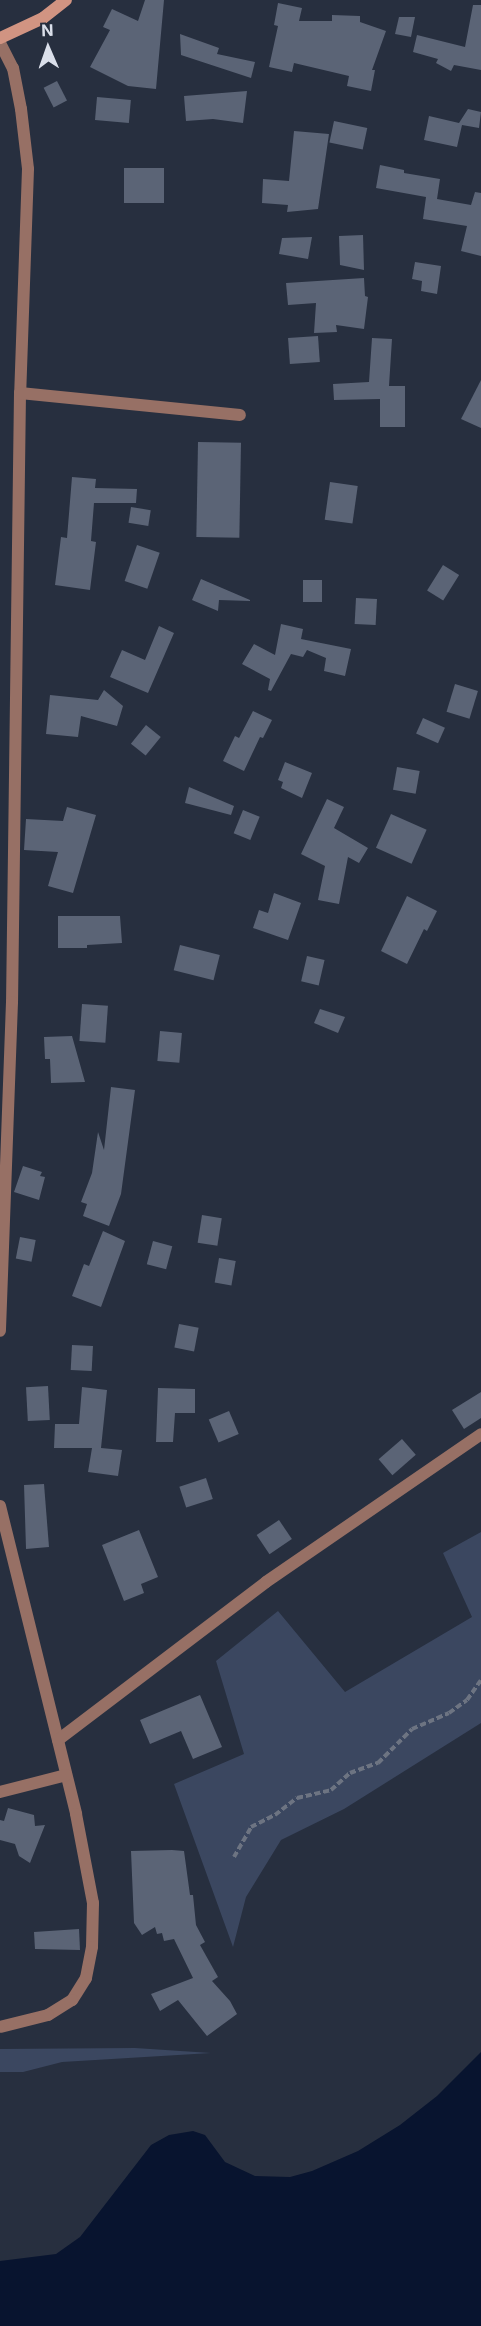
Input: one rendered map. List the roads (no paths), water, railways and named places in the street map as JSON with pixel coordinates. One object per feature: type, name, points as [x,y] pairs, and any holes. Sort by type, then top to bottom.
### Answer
[{"type":"main road","points":[[0,38],[42,18],[66,0]]},
{"type":"street","points":[[0,43],[13,68],[21,109],[28,169],[20,393],[15,880],[4,1088],[0,1331]]},
{"type":"street","points":[[20,393],[240,416]]},
{"type":"street","points":[[58,1740],[266,1582],[481,1434]]},
{"type":"street","points":[[0,1506],[87,1860],[93,1903],[92,1947],[86,1978],[72,2000],[48,2015],[0,2027]]},
{"type":"street","points":[[0,1792],[66,1775]]}]
